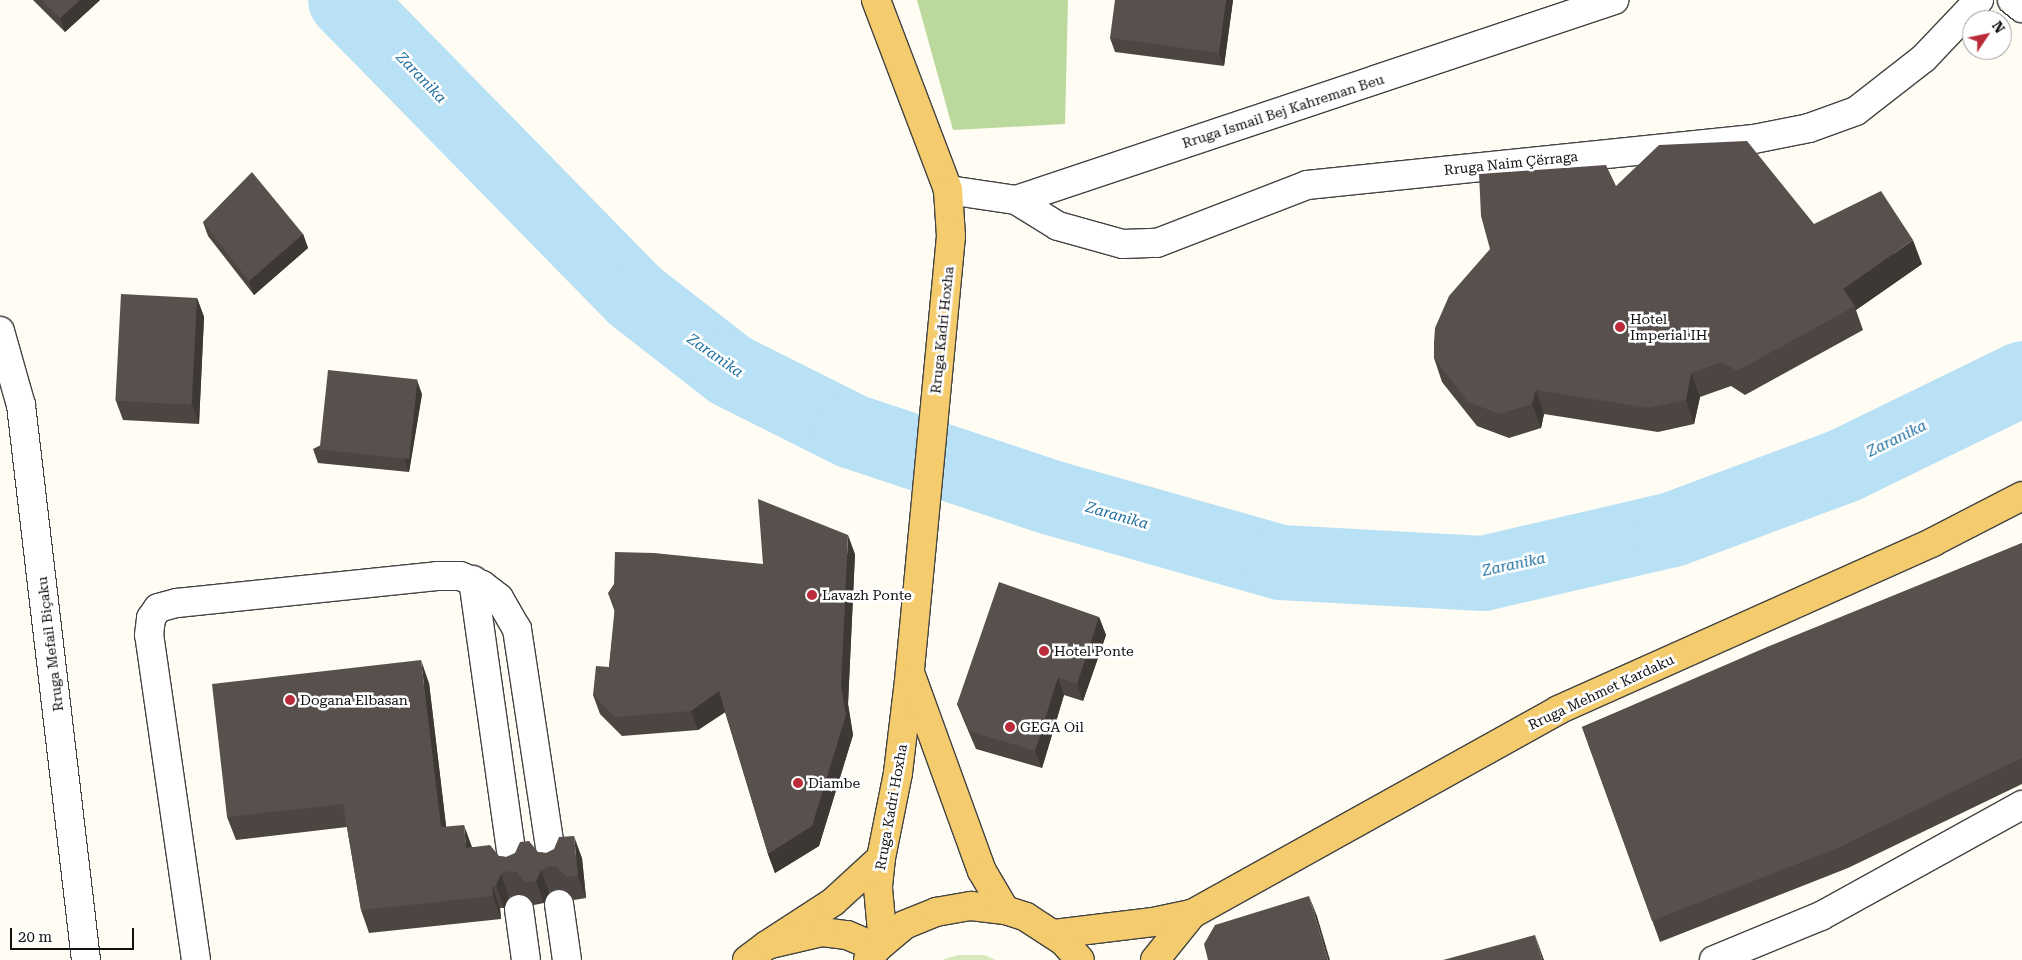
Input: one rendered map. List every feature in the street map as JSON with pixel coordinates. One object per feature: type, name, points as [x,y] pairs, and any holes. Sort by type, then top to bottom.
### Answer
[{"type":"main road","name":"Rruga Kadri Hoxha","points":[[876,0],[948,190],[951,236],[910,672],[898,773],[881,858],[876,950]]},
{"type":"main road","name":"Rruga Mehmet Kardaku","points":[[1054,934],[1153,922],[1192,914],[1558,710],[1933,542],[2022,496]]},
{"type":"main road","name":"Rruga Kadri Hoxha","points":[[910,672],[982,871],[1005,910]]},
{"type":"main road","points":[[757,953],[833,902],[881,858]]},
{"type":"main road","points":[[757,953],[822,932],[847,935],[876,950],[904,925],[936,912],[971,906],[1005,910],[1026,917],[1054,934],[1080,960]]},
{"type":"main road","name":"Rruga Mehmet Kardaku","points":[[1155,960],[1192,914]]},
{"type":"street","name":"Rruga Ismail Bej Kahreman Beu","points":[[948,190],[1016,200],[1614,0]]},
{"type":"street","name":"Rruga Naim Çërraga","points":[[1016,200],[1058,226],[1124,244],[1157,242],[1307,185],[1754,139],[1809,128],[1856,111],[1924,58],[1979,0]]},
{"type":"street","points":[[2012,0],[2022,8]]},
{"type":"street","name":"Rruga Mefail Biçaku","points":[[0,331],[21,404],[86,960]]},
{"type":"street","points":[[196,960],[149,635],[151,618],[158,608],[177,603],[437,576],[460,576],[473,580],[499,598],[517,630],[552,860]]},
{"type":"street","points":[[473,580],[513,864]]},
{"type":"street","points":[[1714,960],[1821,916],[2022,805]]},
{"type":"street","points":[[560,904],[567,960]]},
{"type":"street","points":[[519,909],[526,960]]},
{"type":"green space","points":[[917,0],[1068,0],[1065,124],[953,130]]},
{"type":"green space","points":[[958,955],[984,955],[996,960],[942,960]]},
{"type":"building","points":[[42,0],[80,0],[60,18]]},
{"type":"building","points":[[1115,0],[1226,0],[1219,53],[1110,38]]},
{"type":"building","points":[[1747,141],[1814,224],[1881,191],[1913,240],[1843,289],[1855,306],[1737,371],[1722,362],[1691,373],[1686,400],[1649,408],[1536,390],[1532,404],[1500,414],[1468,402],[1434,358],[1434,343],[1435,328],[1449,296],[1490,249],[1481,216],[1479,174],[1606,165],[1616,186],[1659,145]]},
{"type":"building","points":[[252,172],[303,234],[249,281],[203,222]]},
{"type":"building","points":[[121,294],[197,298],[191,405],[115,401]]},
{"type":"building","points":[[328,370],[418,379],[409,459],[320,450]]},
{"type":"building","points":[[758,499],[848,535],[841,685],[846,715],[812,826],[768,854],[719,691],[691,711],[615,717],[593,695],[596,666],[609,667],[615,605],[608,593],[614,584],[615,552],[654,553],[763,564]]},
{"type":"building","points":[[2022,543],[2022,758],[1840,847],[1652,921],[1582,727],[1767,647]]},
{"type":"building","points":[[999,582],[1099,617],[1077,684],[1058,677],[1035,751],[970,731],[957,704]]},
{"type":"building","points":[[421,660],[441,827],[464,825],[466,848],[490,845],[499,856],[506,857],[515,853],[520,842],[529,841],[538,852],[546,853],[554,849],[559,837],[574,836],[578,876],[566,877],[557,867],[549,866],[541,870],[536,881],[525,882],[517,872],[509,871],[501,874],[496,885],[492,886],[493,896],[361,910],[343,804],[227,817],[212,684]]},
{"type":"building","points":[[1309,896],[1328,960],[1208,960],[1204,944],[1215,925]]},
{"type":"building","points":[[1535,935],[1542,960],[1443,960]]},
{"type":"waterway","name":"Zaranika","points":[[345,0],[635,296],[730,370],[852,431],[1047,496],[1280,562],[1483,573],[1672,529],[1844,465],[2022,378]]},
{"type":"place","name":"Hotel Imperial IH","points":[[1620,327]]},
{"type":"place","name":"Lavazh Ponte","points":[[812,595]]},
{"type":"place","name":"Hotel Ponte","points":[[1044,651]]},
{"type":"place","name":"Dogana Elbasan","points":[[290,700]]},
{"type":"place","name":"GEGA Oil","points":[[1010,727]]},
{"type":"place","name":"Diambe","points":[[798,783]]}]
